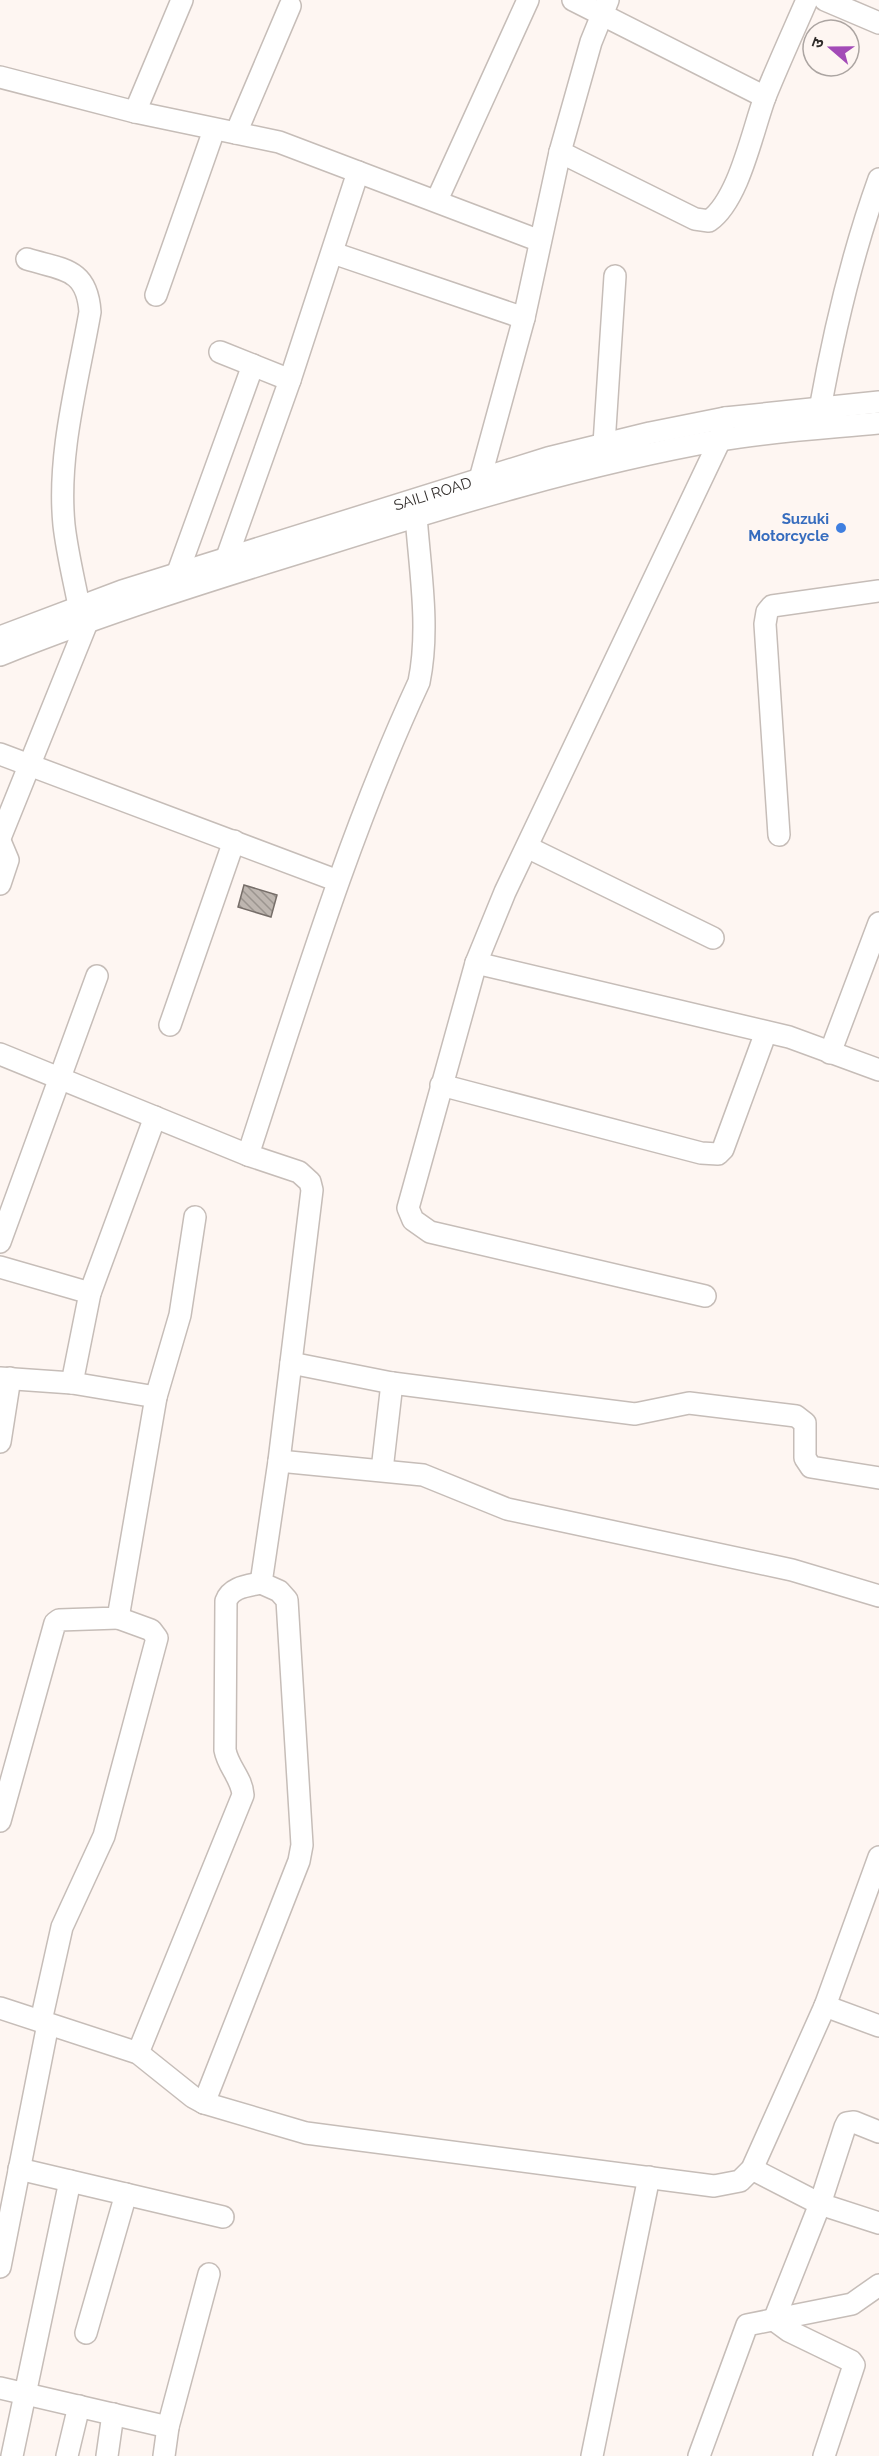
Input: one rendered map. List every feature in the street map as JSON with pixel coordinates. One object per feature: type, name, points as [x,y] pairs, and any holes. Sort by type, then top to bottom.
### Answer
[{"type":"street","points":[[135,112],[182,0]]},
{"type":"street","points":[[437,200],[528,0]]},
{"type":"street","points":[[573,0],[604,7],[765,97]]},
{"type":"street","points":[[560,152],[695,219],[709,221],[722,211],[731,192],[765,97],[807,0]]},
{"type":"street","points":[[825,0],[879,23]]},
{"type":"street","points":[[236,133],[290,6]]},
{"type":"street","points":[[480,479],[524,318],[560,152],[604,7]]},
{"type":"street","points":[[0,77],[135,112],[279,142],[540,240]]},
{"type":"street","points":[[156,295],[214,130]]},
{"type":"street","points":[[227,557],[291,380],[358,172]]},
{"type":"street","points":[[819,409],[846,286],[879,179]]},
{"type":"street","points":[[333,253],[524,318]]},
{"type":"street","points":[[0,884],[8,860],[0,841],[84,613],[64,525],[64,479],[66,447],[90,312],[89,294],[84,283],[69,272],[27,259]]},
{"type":"street","points":[[604,444],[615,276]]},
{"type":"street","points":[[220,352],[291,380]]},
{"type":"street","points":[[178,573],[253,365]]},
{"type":"street","name":"SAILI ROAD","points":[[0,637],[84,613],[178,573],[548,458],[725,418],[879,402]]},
{"type":"street","points":[[705,1296],[430,1232],[418,1226],[408,1208],[476,963],[527,847],[720,440],[725,418]]},
{"type":"street","points":[[0,655],[84,613],[416,516],[614,463],[720,440],[879,423]]},
{"type":"street","points":[[248,1155],[338,881],[373,785],[419,682],[422,666],[423,615],[416,516]]},
{"type":"street","points":[[779,835],[765,624],[767,612],[772,606],[879,591]]},
{"type":"street","points":[[0,754],[338,881]]},
{"type":"street","points":[[170,1025],[234,841]]},
{"type":"street","points":[[527,847],[713,938]]},
{"type":"street","points":[[830,1053],[879,923]]},
{"type":"street","points":[[476,963],[766,1032],[879,1070]]},
{"type":"street","points":[[0,1242],[97,976]]},
{"type":"street","points":[[441,1085],[701,1153],[718,1154],[723,1149],[766,1032]]},
{"type":"street","points":[[0,1054],[248,1155],[299,1172],[310,1182],[312,1190],[291,1363],[261,1583]]},
{"type":"street","points":[[72,1383],[90,1293],[155,1117]]},
{"type":"street","points":[[118,1618],[156,1397],[180,1315],[195,1216]]},
{"type":"street","points":[[0,1268],[90,1293]]},
{"type":"street","points":[[291,1363],[392,1383],[635,1414],[689,1403],[796,1416],[805,1423],[805,1458],[812,1467],[824,1471],[879,1478]]},
{"type":"street","points":[[0,1443],[5,1378],[72,1383],[156,1397]]},
{"type":"street","points":[[382,1470],[392,1383]]},
{"type":"street","points":[[279,1461],[423,1475],[507,1509],[792,1570],[879,1596]]},
{"type":"street","points":[[138,2053],[243,1795],[242,1786],[226,1758],[225,1750],[226,1601],[228,1594],[236,1589],[261,1583],[279,1591],[287,1600],[302,1845],[300,1861],[204,2103]]},
{"type":"street","points":[[0,1821],[55,1623],[59,1620],[118,1618],[151,1630],[157,1638],[104,1836],[62,1927],[0,2267]]},
{"type":"street","points":[[1,2010],[138,2053],[193,2097],[204,2103],[306,2133],[714,2187],[740,2181],[752,2169],[825,2006],[879,1859]]},
{"type":"street","points":[[825,2006],[879,2026]]},
{"type":"street","points":[[774,2320],[820,2204],[847,2123],[854,2122],[879,2132]]},
{"type":"street","points":[[19,2169],[224,2217]]},
{"type":"street","points":[[752,2169],[820,2204],[879,2223]]},
{"type":"street","points":[[592,2456],[649,2177]]},
{"type":"street","points":[[12,2456],[70,2181]]},
{"type":"street","points":[[86,2333],[126,2194]]},
{"type":"street","points":[[164,2456],[168,2427],[209,2274]]},
{"type":"street","points":[[699,2456],[745,2327],[751,2322],[774,2320],[852,2304],[879,2285]]},
{"type":"street","points":[[774,2320],[789,2331],[851,2361],[854,2365],[824,2456]]},
{"type":"street","points":[[0,2388],[168,2427]]},
{"type":"street","points":[[67,2456],[79,2406]]},
{"type":"street","points":[[107,2456],[113,2414]]},
{"type":"building","points":[[244,885],[277,895],[271,917],[238,907]]},
{"type":"place","name":"Suzuki Motorcycle","points":[[841,528]]}]
